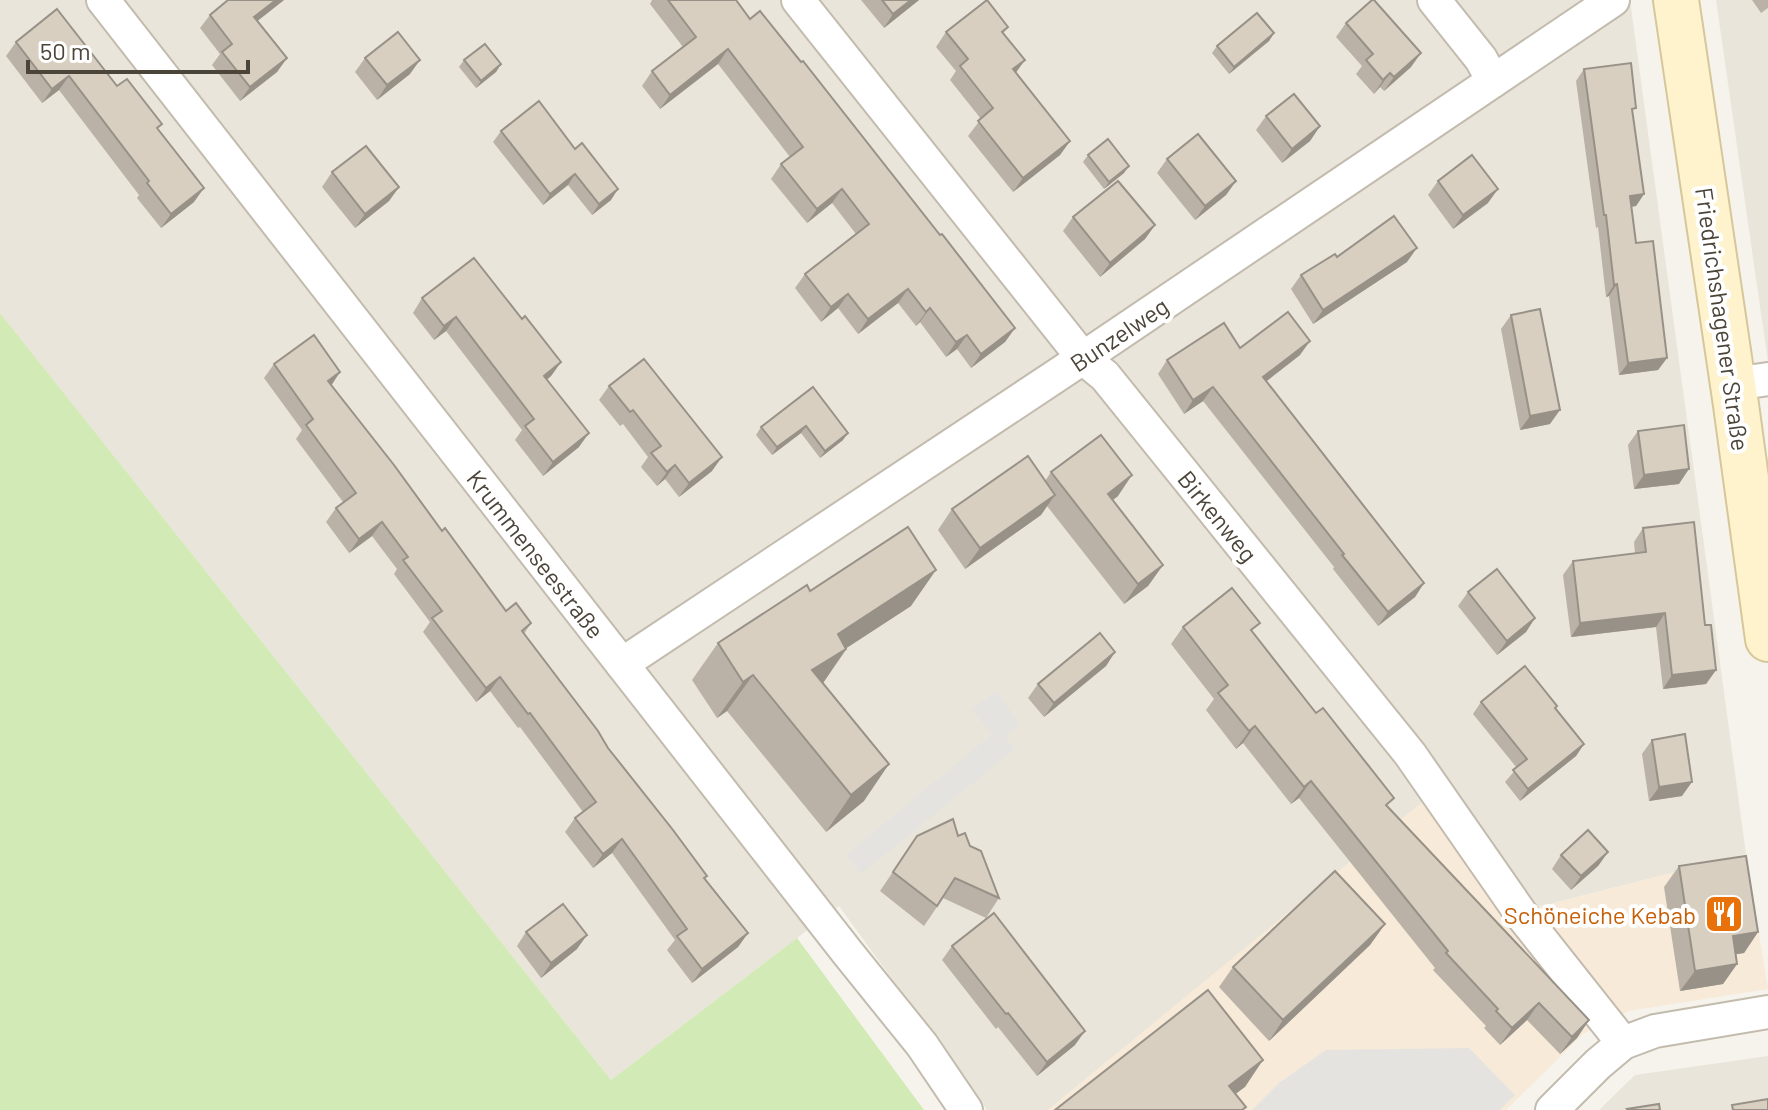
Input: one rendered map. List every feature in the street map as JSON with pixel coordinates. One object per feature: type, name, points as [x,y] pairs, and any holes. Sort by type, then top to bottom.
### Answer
[{"type":"main road","name":"Friedrichshagener Straße","points":[[1676,0],[1750,382],[1768,639]]},
{"type":"street","name":"Krummenseestraße","points":[[103,0],[922,1045],[966,1110]]},
{"type":"street","name":"Birkenweg","points":[[798,0],[1083,358],[1105,376],[1410,754],[1524,918],[1623,1043]]},
{"type":"street","points":[[1434,0],[1481,59],[1493,81]]},
{"type":"street","name":"Bunzelweg","points":[[622,664],[1613,0]]},
{"type":"street","points":[[1552,1110],[1623,1043],[1655,1031],[1768,1012]]},
{"type":"shaded area","points":[[0,0],[1630,0],[1746,854],[1538,907],[1443,786],[1048,1110],[987,1110],[839,906],[611,1080],[0,313]]},
{"type":"shaded area","points":[[1716,0],[1768,0],[1768,362]]},
{"type":"shaded area","points":[[997,691],[1020,725],[1005,736],[1015,749],[861,874],[846,855],[992,734],[971,709]]},
{"type":"shaded area","points":[[1443,785],[1538,907],[1746,854],[1768,989],[1629,1011],[1583,1034],[1506,1110],[1048,1110]]},
{"type":"shaded area","points":[[1469,1048],[1515,1095],[1500,1110],[1252,1110],[1279,1083],[1326,1050]]},
{"type":"shaded area","points":[[1768,1056],[1768,1110],[1599,1110],[1635,1075]]},
{"type":"green space","points":[[0,313],[611,1080],[797,938],[924,1110],[0,1110]]},
{"type":"building","points":[[228,0],[276,0],[254,17],[287,58],[250,87],[222,52],[232,44],[210,15]]},
{"type":"building","points":[[668,0],[736,0],[750,19],[760,11],[1015,328],[981,354],[967,335],[956,342],[930,308],[926,312],[908,289],[868,319],[848,294],[831,307],[805,274],[869,224],[842,189],[817,209],[781,164],[803,147],[728,49],[670,95],[652,71],[696,37]]},
{"type":"building","points":[[882,0],[911,0],[893,14]]},
{"type":"building","points":[[987,0],[1008,27],[1002,32],[1025,60],[1013,69],[1070,141],[1023,178],[978,121],[993,108],[960,66],[968,59],[946,32]]},
{"type":"building","points":[[1372,0],[1421,53],[1394,77],[1390,73],[1383,80],[1366,60],[1373,54],[1346,23]]},
{"type":"building","points":[[57,9],[117,86],[127,79],[162,124],[157,128],[204,188],[171,214],[69,76],[52,89],[16,42]]},
{"type":"building","points":[[1257,13],[1274,33],[1234,67],[1217,46]]},
{"type":"building","points":[[398,32],[420,60],[387,85],[365,58]]},
{"type":"building","points":[[485,44],[501,64],[481,81],[464,60]]},
{"type":"building","points":[[1631,63],[1636,108],[1632,109],[1644,194],[1630,196],[1636,243],[1653,241],[1667,358],[1628,363],[1584,69]]},
{"type":"building","points":[[1294,94],[1320,126],[1292,149],[1266,116]]},
{"type":"building","points":[[539,101],[575,149],[582,143],[618,189],[599,204],[575,174],[550,194],[501,131]]},
{"type":"building","points":[[1198,134],[1236,181],[1205,206],[1167,159]]},
{"type":"building","points":[[1108,139],[1129,166],[1109,182],[1088,155]]},
{"type":"building","points":[[366,146],[399,187],[365,214],[332,172]]},
{"type":"building","points":[[1472,155],[1498,189],[1463,215],[1438,181]]},
{"type":"building","points":[[1118,181],[1155,225],[1110,263],[1073,217]]},
{"type":"building","points":[[1394,216],[1417,248],[1323,310],[1301,275],[1335,254],[1337,257]]},
{"type":"building","points":[[474,258],[561,362],[544,376],[589,433],[553,462],[525,426],[534,419],[456,317],[444,326],[422,298]]},
{"type":"building","points":[[1540,309],[1560,410],[1530,416],[1511,315]]},
{"type":"building","points":[[1288,312],[1310,341],[1263,377],[1424,583],[1388,612],[1213,387],[1193,400],[1167,360],[1224,323],[1240,348]]},
{"type":"building","points":[[314,335],[340,372],[328,381],[442,531],[445,528],[506,611],[516,603],[531,623],[522,631],[748,933],[702,969],[677,936],[687,929],[622,839],[603,854],[575,818],[596,802],[500,677],[486,688],[432,618],[442,611],[403,560],[408,557],[382,522],[359,539],[336,508],[356,493],[306,425],[313,419],[274,364]]},
{"type":"building","points":[[644,359],[722,457],[689,483],[675,465],[667,472],[651,453],[661,446],[633,410],[630,412],[609,386]]},
{"type":"building","points":[[813,387],[848,433],[825,451],[806,426],[777,447],[761,427]]},
{"type":"building","points":[[1684,425],[1689,469],[1644,475],[1638,431]]},
{"type":"building","points":[[1101,435],[1132,475],[1108,494],[1163,565],[1138,584],[1051,472]]},
{"type":"building","points":[[1028,456],[1055,495],[980,548],[952,509]]},
{"type":"building","points":[[1694,522],[1705,625],[1711,625],[1716,670],[1672,675],[1665,613],[1580,623],[1573,561],[1646,552],[1643,528]]},
{"type":"building","points":[[908,527],[936,570],[838,634],[846,649],[812,670],[889,764],[851,795],[753,675],[743,682],[718,643],[807,585],[810,591]]},
{"type":"building","points":[[1497,569],[1535,618],[1507,641],[1468,592]]},
{"type":"building","points":[[1232,588],[1260,623],[1251,630],[1316,713],[1323,708],[1394,798],[1386,805],[1589,1020],[1572,1037],[1539,1003],[1512,1028],[1446,953],[1448,951],[1311,781],[1304,787],[1255,726],[1249,731],[1218,693],[1228,685],[1183,627]]},
{"type":"building","points":[[1100,633],[1115,652],[1054,703],[1038,684]]},
{"type":"building","points":[[1525,666],[1584,744],[1528,789],[1513,770],[1527,759],[1481,702]]},
{"type":"building","points":[[1685,734],[1692,782],[1659,787],[1652,740]]},
{"type":"building","points":[[953,819],[958,836],[965,833],[970,846],[981,851],[999,898],[955,878],[937,906],[893,872],[917,836]]},
{"type":"building","points":[[1588,830],[1608,852],[1581,876],[1561,855]]},
{"type":"building","points":[[1746,856],[1758,932],[1733,936],[1737,964],[1695,971],[1679,866]]},
{"type":"building","points":[[1335,871],[1385,924],[1283,1020],[1233,967]]},
{"type":"building","points":[[563,904],[587,935],[551,963],[526,932]]},
{"type":"building","points":[[994,913],[1085,1031],[1047,1062],[952,946]]},
{"type":"building","points":[[1208,990],[1263,1060],[1229,1086],[1246,1107],[1242,1110],[1055,1110]]},
{"type":"building","points":[[1768,1099],[1768,1110],[1733,1110],[1732,1105]]},
{"type":"building","points":[[1659,1104],[1660,1110],[1627,1109]]},
{"type":"place","name":"Schöneiche Kebab","points":[[1724,914]]}]
